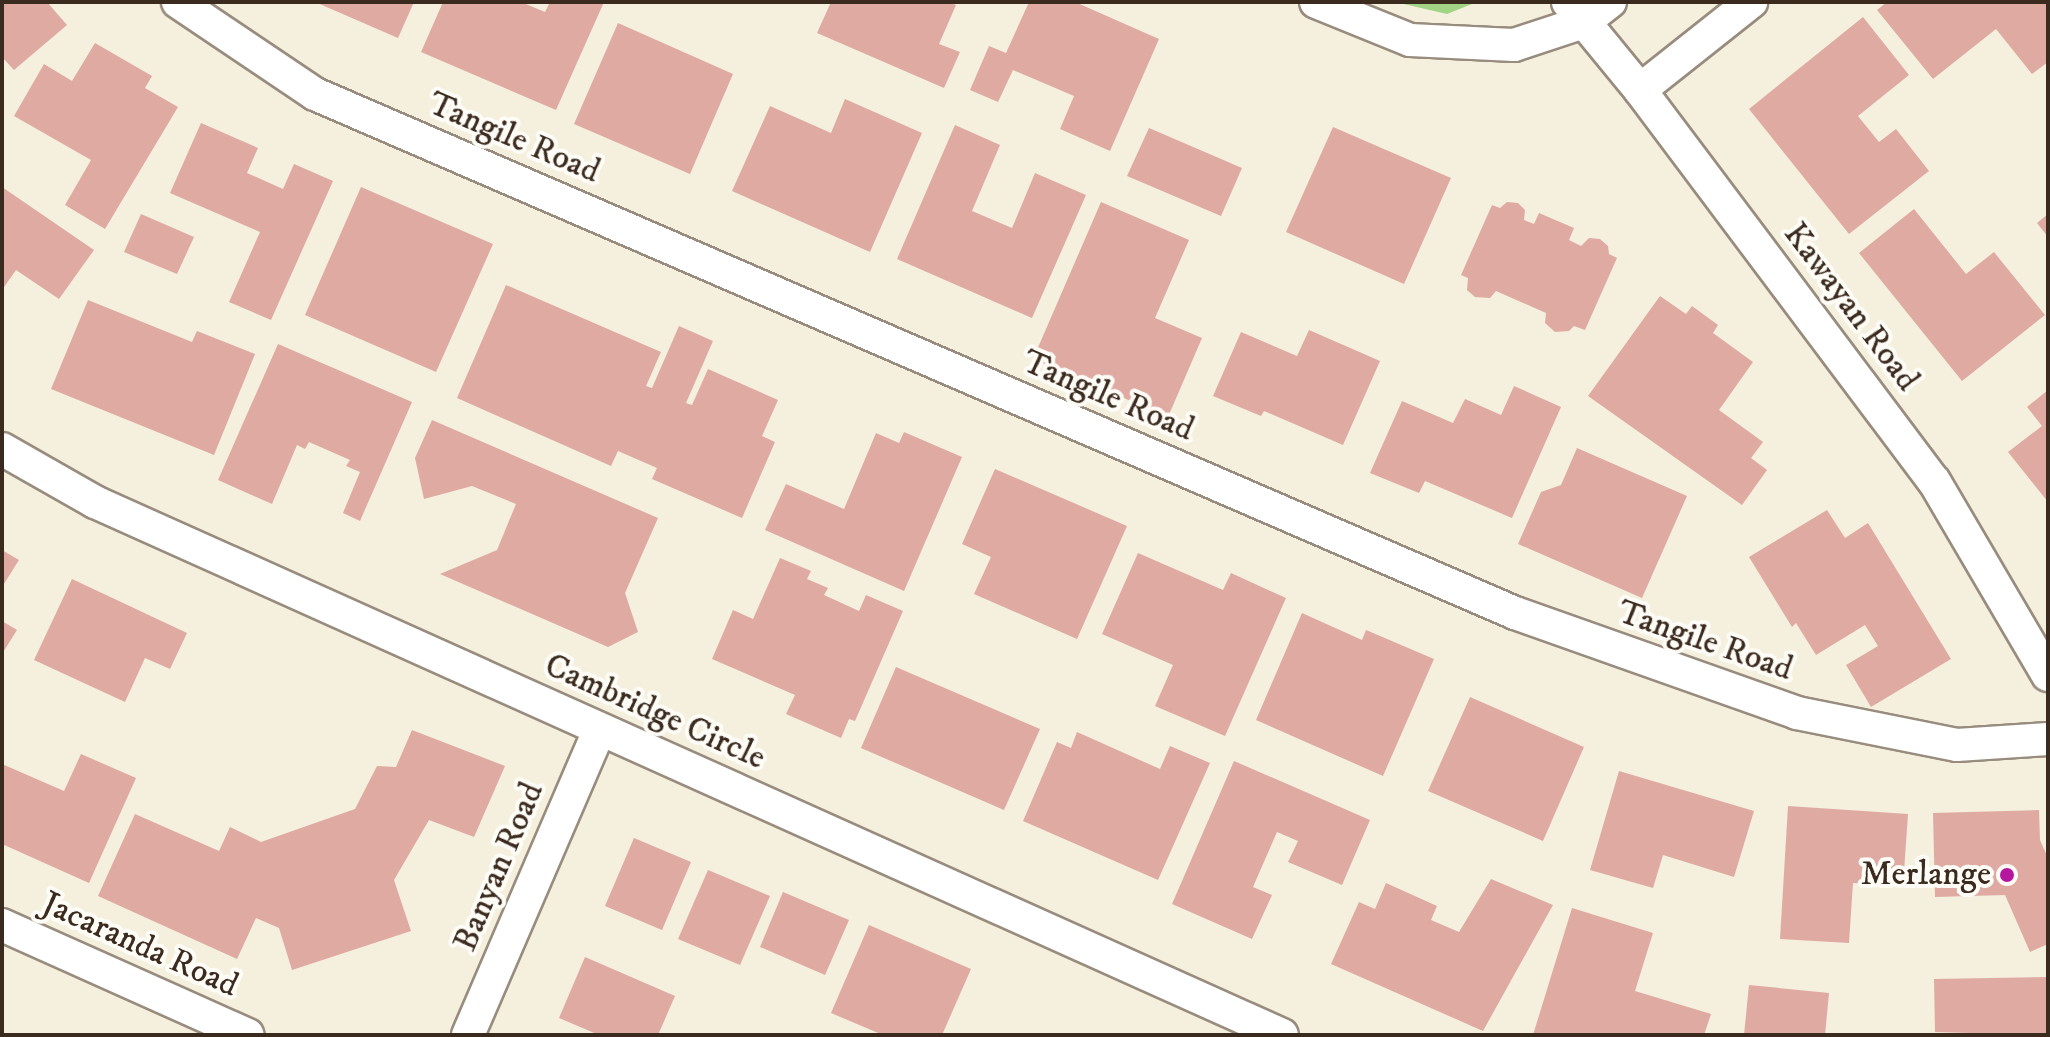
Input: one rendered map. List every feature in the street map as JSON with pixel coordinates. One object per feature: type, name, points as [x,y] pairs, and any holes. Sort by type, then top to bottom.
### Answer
[{"type":"street","name":"Tangile Road","points":[[178,2],[315,94],[1515,613],[1797,713],[1957,745],[2048,739]]},
{"type":"street","points":[[1316,2],[1410,40],[1514,45],[1576,12],[1610,2]]},
{"type":"street","points":[[1640,90],[1751,2]]},
{"type":"street","name":"Kawayan Road","points":[[1576,12],[1640,90],[1934,481],[2048,675]]},
{"type":"street","name":"Cambridge Circle","points":[[2,449],[95,502],[1282,1035]]},
{"type":"street","name":"Banyan Road","points":[[468,1035],[600,729]]},
{"type":"street","name":"Jacaranda Road","points":[[2,925],[248,1035]]},
{"type":"green space","points":[[1395,2],[1477,2],[1447,14]]},
{"type":"building","points":[[2,2],[47,2],[67,25],[14,70],[2,57]]},
{"type":"building","points":[[315,2],[414,2],[398,38]]},
{"type":"building","points":[[443,2],[521,2],[545,12],[550,2],[604,2],[556,110],[421,52]]},
{"type":"building","points":[[831,2],[948,2],[956,5],[939,44],[960,52],[944,88],[817,33]]},
{"type":"building","points":[[1029,2],[1075,2],[1159,39],[1110,151],[1060,129],[1074,96],[1013,70],[998,102],[970,90],[989,46],[1006,53]]},
{"type":"building","points":[[1887,2],[2048,2],[2048,62],[2032,74],[1996,29],[1933,79],[1877,10]]},
{"type":"building","points":[[1863,17],[1909,75],[1858,116],[1879,142],[1896,129],[1929,171],[1849,234],[1749,109]]},
{"type":"building","points":[[618,23],[733,74],[690,174],[574,124]]},
{"type":"building","points":[[95,43],[152,76],[145,88],[178,107],[105,229],[65,205],[91,160],[14,116],[44,64],[72,81]]},
{"type":"building","points":[[845,99],[922,133],[870,252],[732,191],[770,106],[831,133]]},
{"type":"building","points":[[201,123],[258,148],[247,173],[283,189],[294,164],[333,181],[271,320],[229,302],[260,232],[170,193]]},
{"type":"building","points":[[955,125],[1000,145],[972,211],[1012,228],[1035,173],[1086,195],[1032,318],[897,259]]},
{"type":"building","points":[[1333,127],[1451,178],[1404,284],[1286,232]]},
{"type":"building","points":[[1149,128],[1242,168],[1221,216],[1127,176]]},
{"type":"building","points":[[2,187],[94,250],[59,299],[16,270],[2,290]]},
{"type":"building","points":[[361,187],[493,244],[436,372],[305,315]]},
{"type":"building","points":[[1101,202],[1189,240],[1155,318],[1202,338],[1168,417],[1033,359]]},
{"type":"building","points":[[1507,202],[1518,203],[1525,210],[1524,220],[1534,224],[1539,213],[1574,228],[1569,240],[1581,246],[1589,238],[1600,239],[1608,246],[1609,254],[1617,258],[1585,330],[1574,326],[1569,331],[1555,332],[1545,323],[1546,313],[1496,291],[1490,298],[1475,297],[1467,290],[1468,278],[1461,275],[1492,205],[1500,208]]},
{"type":"building","points":[[1914,209],[1966,274],[1994,252],[2045,315],[1962,381],[1859,253]]},
{"type":"building","points":[[141,214],[194,237],[177,274],[124,252]]},
{"type":"building","points":[[2048,214],[2048,237],[2037,223]]},
{"type":"building","points":[[506,285],[661,352],[646,386],[652,388],[679,326],[713,341],[686,403],[692,405],[708,369],[778,400],[762,436],[775,442],[742,518],[652,479],[657,468],[618,451],[611,466],[457,398]]},
{"type":"building","points":[[1660,296],[1686,314],[1692,306],[1718,325],[1713,333],[1753,362],[1719,410],[1763,442],[1751,458],[1767,470],[1742,505],[1588,396]]},
{"type":"building","points":[[88,300],[192,342],[197,331],[255,354],[214,455],[51,389]]},
{"type":"building","points":[[1309,330],[1380,361],[1343,445],[1264,411],[1261,416],[1213,396],[1241,332],[1297,356]]},
{"type":"building","points":[[278,344],[412,402],[360,521],[343,513],[360,472],[346,466],[350,460],[309,442],[305,449],[297,445],[272,504],[218,480]]},
{"type":"building","points":[[1514,386],[1561,407],[1512,518],[1425,481],[1419,493],[1370,473],[1402,401],[1453,423],[1465,399],[1501,415]]},
{"type":"building","points":[[2048,390],[2048,502],[2008,452],[2042,426],[2027,407]]},
{"type":"building","points":[[432,420],[658,518],[625,593],[638,632],[608,647],[440,574],[497,550],[516,504],[472,486],[424,499],[415,458]]},
{"type":"building","points":[[904,432],[962,457],[904,591],[765,530],[786,484],[844,509],[876,433],[899,443]]},
{"type":"building","points":[[1577,448],[1687,496],[1642,598],[1518,544],[1541,492],[1561,485]]},
{"type":"building","points":[[995,469],[1127,526],[1077,639],[974,594],[991,557],[962,544]]},
{"type":"building","points":[[1827,510],[1845,538],[1868,523],[1951,659],[1871,707],[1846,665],[1878,646],[1865,625],[1816,655],[1796,623],[1792,627],[1749,557]]},
{"type":"building","points":[[2,550],[19,560],[2,587]]},
{"type":"building","points":[[1138,553],[1223,590],[1231,573],[1286,598],[1225,736],[1155,706],[1173,665],[1102,634]]},
{"type":"building","points":[[780,558],[811,571],[807,579],[828,588],[824,595],[859,611],[866,595],[903,611],[855,721],[849,719],[841,738],[786,714],[795,695],[712,659],[733,610],[753,619]]},
{"type":"building","points":[[72,579],[187,633],[170,669],[145,658],[125,702],[34,660]]},
{"type":"building","points":[[1302,613],[1362,640],[1366,630],[1434,659],[1383,776],[1256,720]]},
{"type":"building","points":[[2,621],[17,630],[2,654]]},
{"type":"building","points":[[896,667],[1040,729],[1004,810],[861,748]]},
{"type":"building","points":[[1470,697],[1584,747],[1543,841],[1428,791]]},
{"type":"building","points":[[412,730],[505,766],[474,837],[429,820],[394,880],[411,931],[292,970],[279,928],[256,918],[237,959],[98,896],[135,814],[219,851],[230,827],[261,842],[355,809],[377,766],[396,767]]},
{"type":"building","points":[[1077,732],[1160,769],[1170,746],[1210,763],[1158,880],[1023,821],[1057,742],[1071,748]]},
{"type":"building","points":[[81,754],[136,778],[89,883],[2,844],[2,764],[64,791]]},
{"type":"building","points":[[1234,761],[1370,820],[1342,885],[1288,862],[1298,841],[1277,832],[1253,887],[1272,895],[1252,939],[1172,904]]},
{"type":"building","points":[[1619,771],[1754,811],[1734,877],[1663,855],[1653,888],[1590,870]]},
{"type":"building","points":[[1788,806],[1908,814],[1903,886],[1853,883],[1849,943],[1780,939]]},
{"type":"building","points":[[2039,810],[2040,840],[2048,858],[2048,944],[2030,952],[2005,895],[1935,897],[1933,813]]},
{"type":"building","points":[[634,838],[691,862],[662,930],[605,906]]},
{"type":"building","points":[[708,870],[770,896],[740,965],[678,939]]},
{"type":"building","points":[[1491,879],[1553,905],[1483,1031],[1331,964],[1359,902],[1375,909],[1386,883],[1437,906],[1431,920],[1459,932]]},
{"type":"building","points":[[783,892],[849,920],[825,975],[760,947]]},
{"type":"building","points":[[1572,908],[1653,933],[1635,991],[1711,1014],[1704,1035],[1533,1035]]},
{"type":"building","points":[[869,925],[971,969],[942,1035],[883,1035],[831,1013]]},
{"type":"building","points":[[585,957],[675,996],[658,1035],[599,1035],[559,1018]]},
{"type":"building","points":[[2048,977],[2048,1035],[1935,1032],[1934,979]]},
{"type":"building","points":[[1749,985],[1829,993],[1825,1035],[1744,1035]]},
{"type":"place","name":"Merlange","points":[[2007,875]]}]
